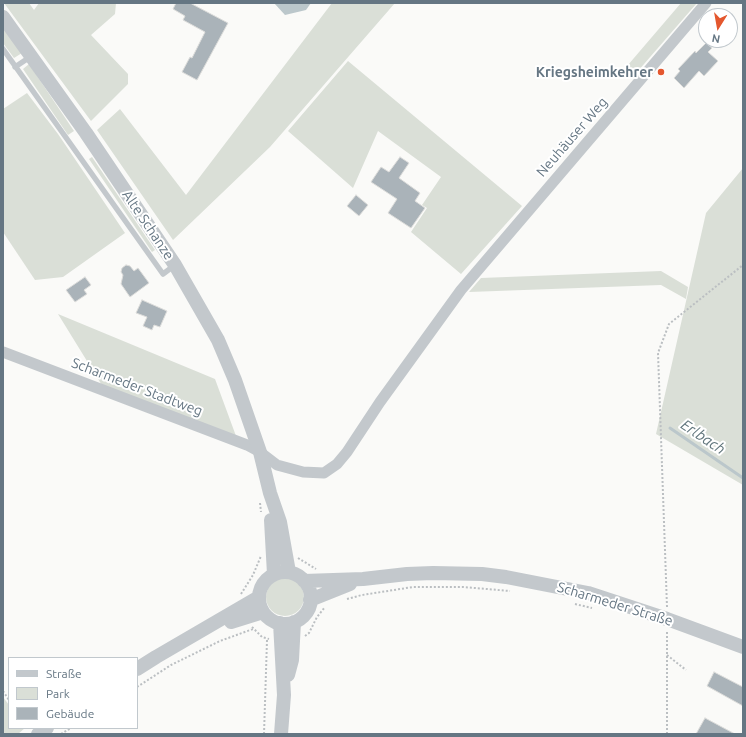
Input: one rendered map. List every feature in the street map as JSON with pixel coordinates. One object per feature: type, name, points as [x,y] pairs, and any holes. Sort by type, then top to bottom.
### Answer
[{"type":"street","name":"Neuhäuser Weg","points":[[260,452],[277,465],[303,472],[324,473],[337,464],[461,290],[706,3]]},
{"type":"street","name":"Alte Schanze","points":[[3,17],[86,133],[176,265],[218,340],[235,380],[260,452],[270,493],[280,522],[289,572]]},
{"type":"street","name":"Scharmeder Stadtweg","points":[[3,352],[247,445],[260,452]]},
{"type":"street","name":"Alte Schanze","points":[[270,493],[274,574]]},
{"type":"street","points":[[289,572],[295,574],[304,581],[309,590],[310,600],[307,611],[303,615],[287,622],[268,617],[263,612],[259,597],[265,581],[274,574],[289,572]]},
{"type":"street","name":"Scharmeder Straße","points":[[304,581],[364,580],[433,572],[506,577],[588,593],[666,625],[743,647]]},
{"type":"street","name":"Scharmeder Straße","points":[[310,600],[364,580]]},
{"type":"street","points":[[138,668],[259,597]]},
{"type":"street","points":[[205,629],[263,612]]},
{"type":"street","points":[[281,734],[284,695],[292,660],[287,622]]},
{"type":"lane","points":[[3,49],[163,274],[176,265]]},
{"type":"lane","points":[[15,67],[31,57]]},
{"type":"path","points":[[667,734],[667,655],[658,353],[669,324],[743,265]]},
{"type":"path","points":[[341,600],[413,587],[463,587],[515,591]]},
{"type":"path","points":[[305,637],[309,633],[317,617],[328,604]]},
{"type":"path","points":[[575,604],[594,608]]},
{"type":"path","points":[[138,685],[178,662],[220,641],[253,629],[267,640],[264,734]]},
{"type":"path","points":[[667,655],[686,670]]},
{"type":"green space","points":[[4,3],[29,3],[34,10],[39,3],[116,3],[115,14],[91,35],[128,74],[128,84],[91,121]]},
{"type":"green space","points":[[332,3],[395,3],[270,147],[173,240],[97,130],[120,109],[186,195]]},
{"type":"green space","points":[[681,3],[697,3],[631,79],[622,72]]},
{"type":"green space","points":[[3,26],[22,53],[14,58],[3,43]]},
{"type":"green space","points":[[348,61],[522,206],[461,274],[411,232],[427,208],[422,205],[441,177],[378,131],[353,188],[288,131]]},
{"type":"green space","points":[[29,64],[74,131],[68,135],[23,69]]},
{"type":"green space","points":[[27,93],[58,134],[125,233],[63,277],[35,280],[3,232],[3,109]]},
{"type":"green space","points":[[92,157],[155,250],[152,252],[89,159]]},
{"type":"green space","points":[[743,168],[743,485],[656,434],[706,213]]},
{"type":"green space","points":[[661,271],[688,287],[686,299],[661,285],[469,292],[481,278]]},
{"type":"green space","points":[[58,314],[215,379],[236,436],[103,387]]},
{"type":"green space","points":[[285,578],[298,584],[304,597],[298,610],[285,616],[272,610],[266,597],[272,584]]},
{"type":"green space","points":[[3,697],[8,704],[8,729],[24,729],[18,734],[3,734]]},
{"type":"shaded area","points":[[274,3],[311,3],[306,10],[285,15]]},
{"type":"building","points":[[176,3],[190,3],[228,23],[197,80],[182,72],[190,57],[192,58],[205,32],[183,20],[185,16],[173,9]]},
{"type":"building","points":[[701,48],[712,48],[708,52],[718,61],[704,76],[699,71],[684,88],[674,78],[680,71],[678,69],[695,51],[696,53]]},
{"type":"building","points":[[400,157],[409,163],[399,178],[420,193],[415,201],[425,208],[411,228],[388,213],[397,199],[371,182],[381,167],[389,172]]},
{"type":"building","points":[[356,195],[368,205],[359,216],[347,206]]},
{"type":"building","points":[[126,265],[130,266],[134,271],[138,268],[149,283],[130,297],[121,284],[123,275],[121,272],[122,268]]},
{"type":"building","points":[[85,277],[91,285],[84,290],[87,294],[75,302],[66,290]]},
{"type":"building","points":[[142,300],[167,311],[160,327],[154,325],[152,330],[143,326],[147,317],[136,313]]},
{"type":"building","points":[[714,672],[743,687],[743,706],[707,686]]},
{"type":"building","points":[[705,718],[735,734],[696,734]]},
{"type":"waterway","name":"Erlbach","points":[[670,428],[743,478]]},
{"type":"place","name":"Kriegsheimkehrer","points":[[661,72]]}]
